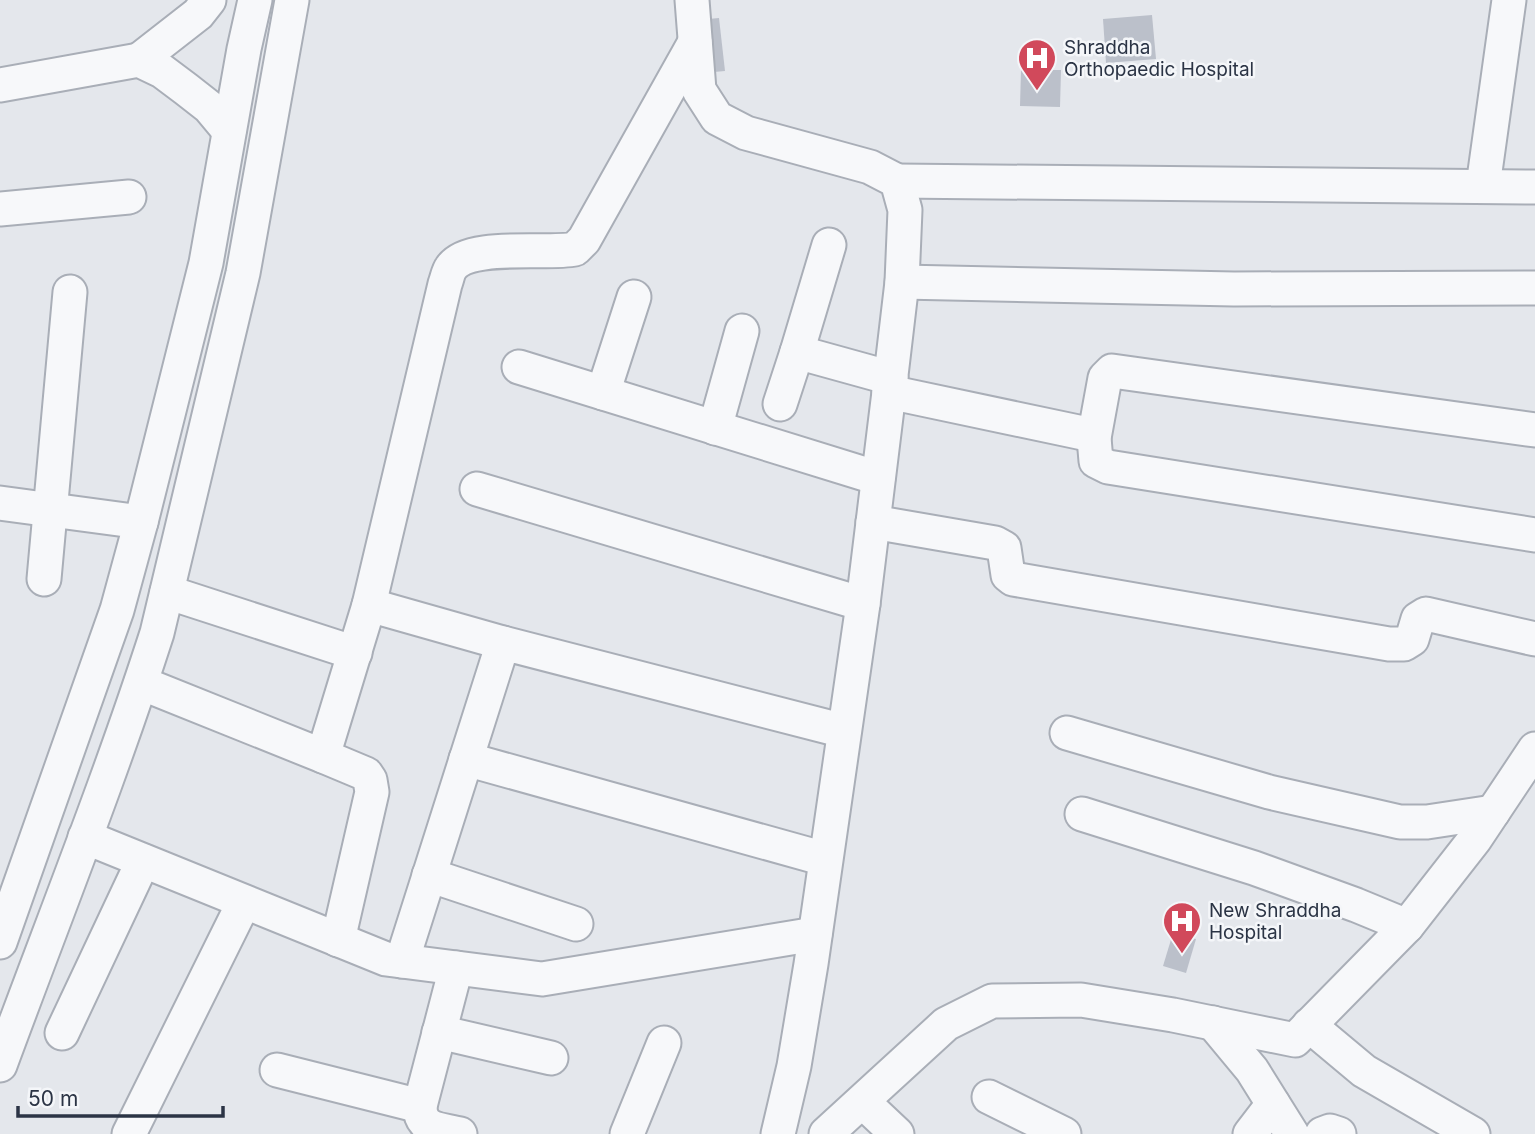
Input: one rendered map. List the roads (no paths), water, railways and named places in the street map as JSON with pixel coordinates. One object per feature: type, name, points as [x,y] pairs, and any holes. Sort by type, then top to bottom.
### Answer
[{"type":"street","points":[[0,85],[139,60],[198,14],[209,0]]},
{"type":"street","points":[[0,942],[117,610],[141,522],[206,263],[256,0]]},
{"type":"street","points":[[0,1065],[141,683],[157,632],[243,273],[292,0]]},
{"type":"street","points":[[692,0],[699,90],[717,118],[746,133],[870,167],[897,181],[1535,187]]},
{"type":"street","points":[[1483,186],[1509,0]]},
{"type":"street","points":[[323,757],[369,605],[445,284],[452,266],[464,257],[480,252],[575,249],[584,240],[695,42]]},
{"type":"street","points":[[139,60],[162,71],[209,107],[229,131]]},
{"type":"street","points":[[778,1134],[794,1066],[863,604],[902,282],[905,210],[897,181]]},
{"type":"street","points":[[0,209],[128,197]]},
{"type":"street","points":[[780,404],[829,245]]},
{"type":"street","points":[[902,282],[1234,289],[1535,289]]},
{"type":"street","points":[[44,579],[70,292]]},
{"type":"street","points":[[603,393],[634,297]]},
{"type":"street","points":[[715,428],[743,331]]},
{"type":"street","points":[[797,352],[890,385],[1083,433],[1094,439]]},
{"type":"street","points":[[519,367],[878,478]]},
{"type":"street","points":[[1535,430],[1112,371],[1105,378],[1094,439],[1096,461],[1108,467],[1535,535]]},
{"type":"street","points":[[477,489],[863,604]]},
{"type":"street","points":[[0,503],[141,522]]},
{"type":"street","points":[[873,522],[995,543],[1004,548],[1008,575],[1013,579],[1390,644],[1404,644],[1412,639],[1418,619],[1426,614],[1535,639]]},
{"type":"street","points":[[167,592],[355,653]]},
{"type":"street","points":[[369,605],[844,732]]},
{"type":"street","points":[[402,961],[502,642]]},
{"type":"street","points":[[141,683],[366,774],[372,792],[338,940]]},
{"type":"street","points":[[1067,733],[1269,792],[1400,822],[1427,822],[1493,812]]},
{"type":"street","points":[[826,1134],[946,1024],[992,1001],[1081,1000],[1295,1040],[1407,926],[1475,839],[1535,749]]},
{"type":"street","points":[[466,759],[825,859]]},
{"type":"street","points":[[1082,814],[1254,868],[1407,926]]},
{"type":"street","points":[[85,837],[386,959],[542,979],[815,934]]},
{"type":"street","points":[[62,1032],[143,860]]},
{"type":"street","points":[[0,892],[26,869]]},
{"type":"street","points":[[429,875],[576,924]]},
{"type":"street","points":[[129,1134],[244,902]]},
{"type":"street","points":[[456,968],[420,1106],[420,1116],[425,1124],[460,1134]]},
{"type":"street","points":[[1213,1023],[1252,1070],[1292,1134]]},
{"type":"street","points":[[1309,1025],[1364,1071],[1473,1134]]},
{"type":"street","points":[[439,1032],[551,1058]]},
{"type":"street","points":[[627,1134],[664,1043]]},
{"type":"street","points":[[277,1070],[420,1106]]},
{"type":"street","points":[[989,1097],[1064,1134]]},
{"type":"street","points":[[863,1102],[897,1134]]},
{"type":"street","points":[[1250,1134],[1273,1104]]},
{"type":"street","points":[[1322,1134],[1330,1131],[1339,1134]]},
{"type":"place","name":"Shraddha Orthopaedic Hospital","points":[[1037,92]]},
{"type":"place","name":"New Shraddha Hospital","points":[[1182,955]]}]
